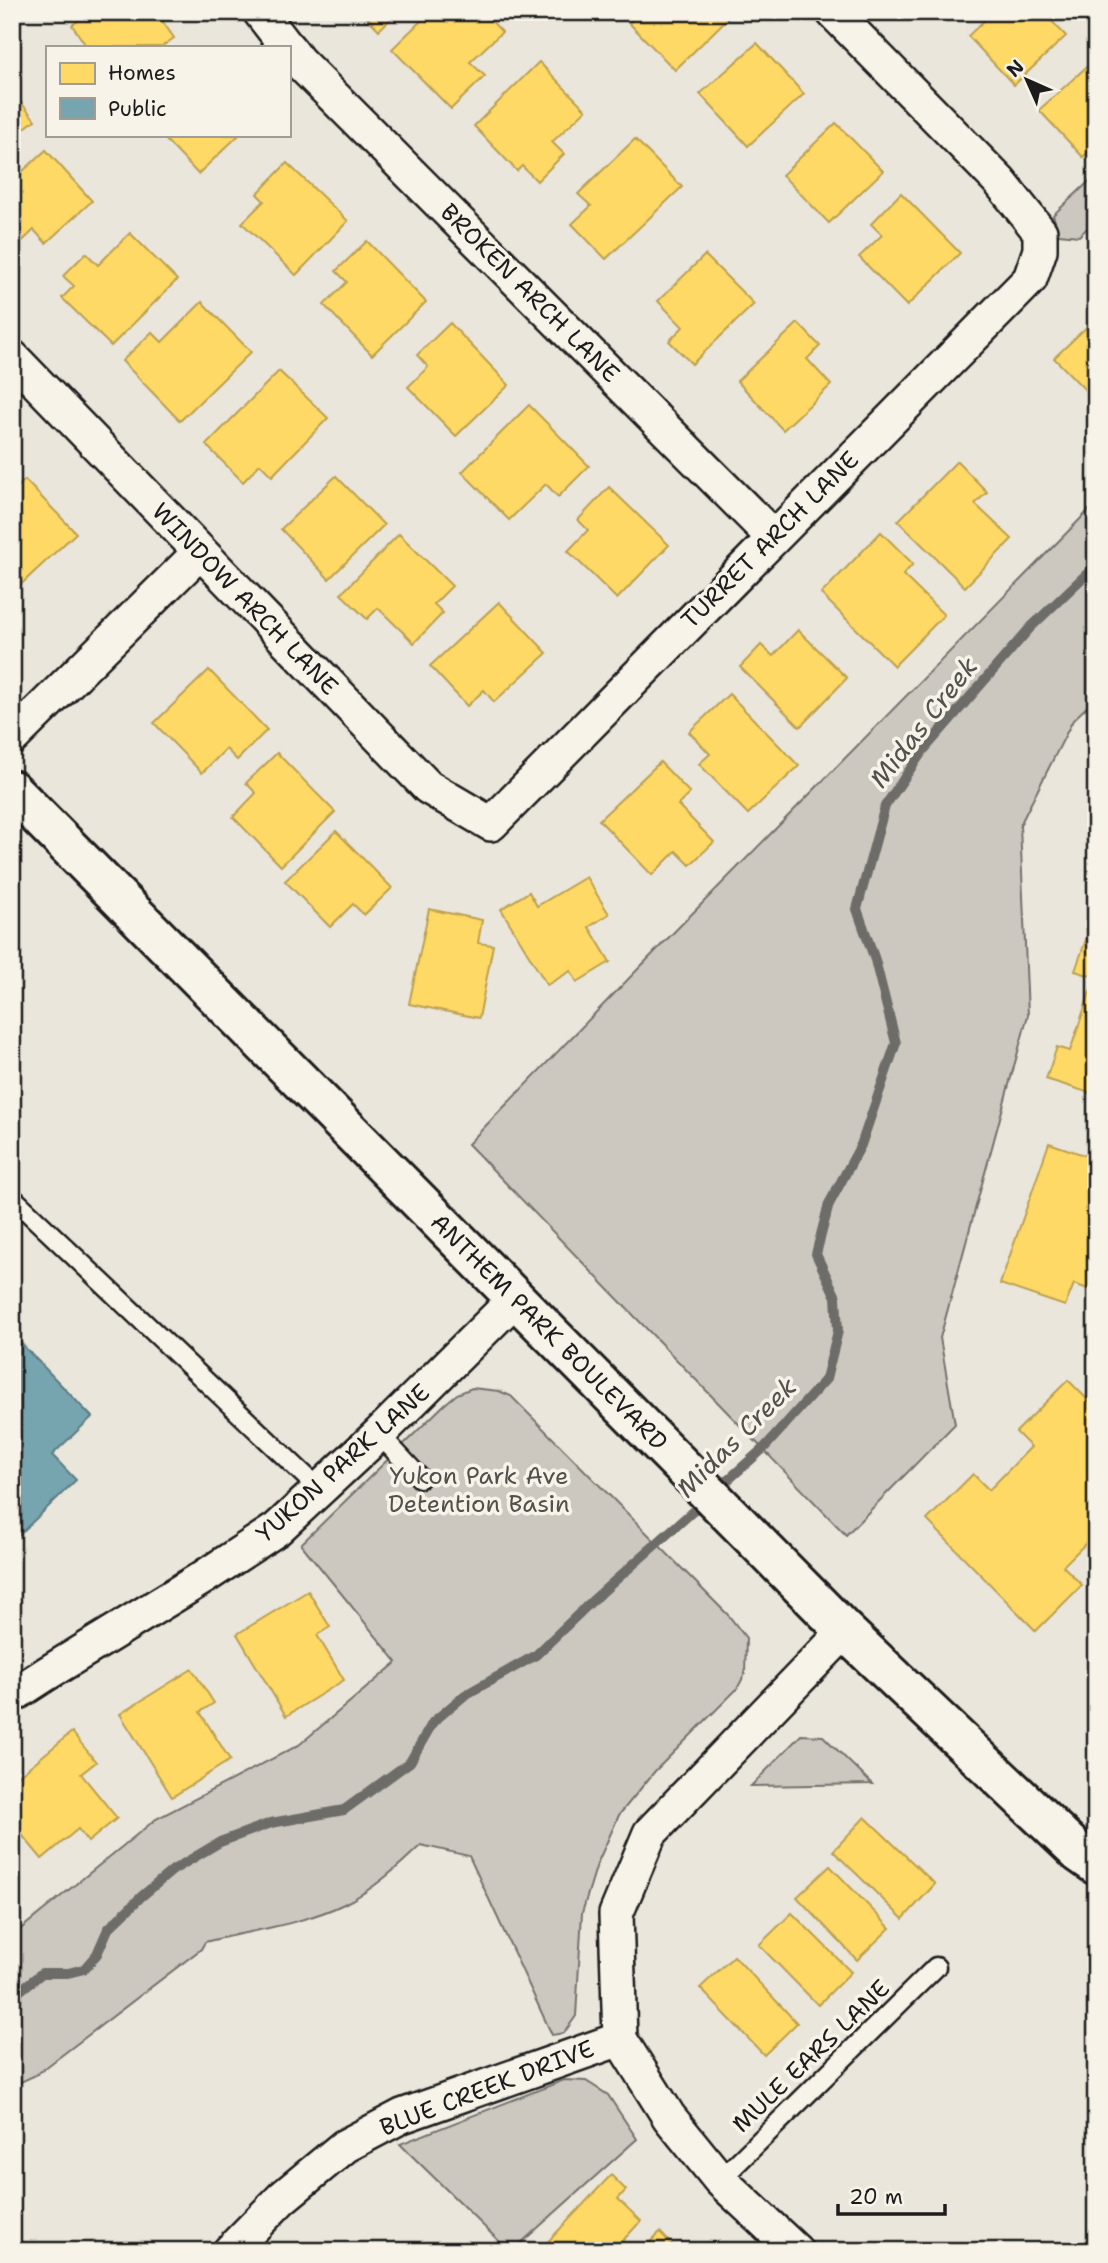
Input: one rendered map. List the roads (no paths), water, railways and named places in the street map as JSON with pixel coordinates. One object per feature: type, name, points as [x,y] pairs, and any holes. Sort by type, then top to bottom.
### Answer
[{"type":"main road","name":"ANTHEM PARK BOULEVARD","points":[[12,790],[845,1631],[1079,1853],[1096,1865]]},
{"type":"street","name":"BROKEN ARCH LANE","points":[[260,12],[286,46]]},
{"type":"street","name":"TURRET ARCH LANE","points":[[491,824],[1030,279],[1040,250],[1040,232],[1000,182],[833,12]]},
{"type":"street","name":"BROKEN ARCH LANE","points":[[290,51],[773,537]]},
{"type":"street","name":"WINDOW ARCH LANE","points":[[12,357],[428,787],[491,824]]},
{"type":"street","points":[[12,738],[200,552]]},
{"type":"street","name":"YUKON PARK LANE","points":[[12,1696],[276,1529],[379,1434],[515,1299]]},
{"type":"street","points":[[796,2251],[720,2180],[669,2117],[620,2039],[616,1914],[650,1833],[845,1631]]},
{"type":"street","name":"BLUE CREEK DRIVE","points":[[230,2251],[282,2198],[345,2146],[402,2116],[620,2039]]},
{"type":"lane","points":[[12,1196],[320,1490]]},
{"type":"lane","points":[[379,1434],[421,1478]]},
{"type":"lane","name":"MULE EARS LANE","points":[[720,2180],[936,1967]]},
{"type":"waterway","name":"Midas Creek","points":[[12,1997],[42,1973],[68,1973],[84,1969],[97,1954],[108,1929],[142,1896],[173,1870],[220,1842],[271,1823],[344,1810],[410,1762],[433,1722],[465,1695],[536,1655],[591,1602],[765,1447],[826,1379],[838,1331],[836,1297],[816,1254],[829,1204],[861,1145],[896,1043],[875,960],[857,909],[885,806],[922,752],[1030,628],[1096,565]]},
{"type":"park label","name":"Yukon Park Ave Detention Basin","points":[[479,1490]]}]
